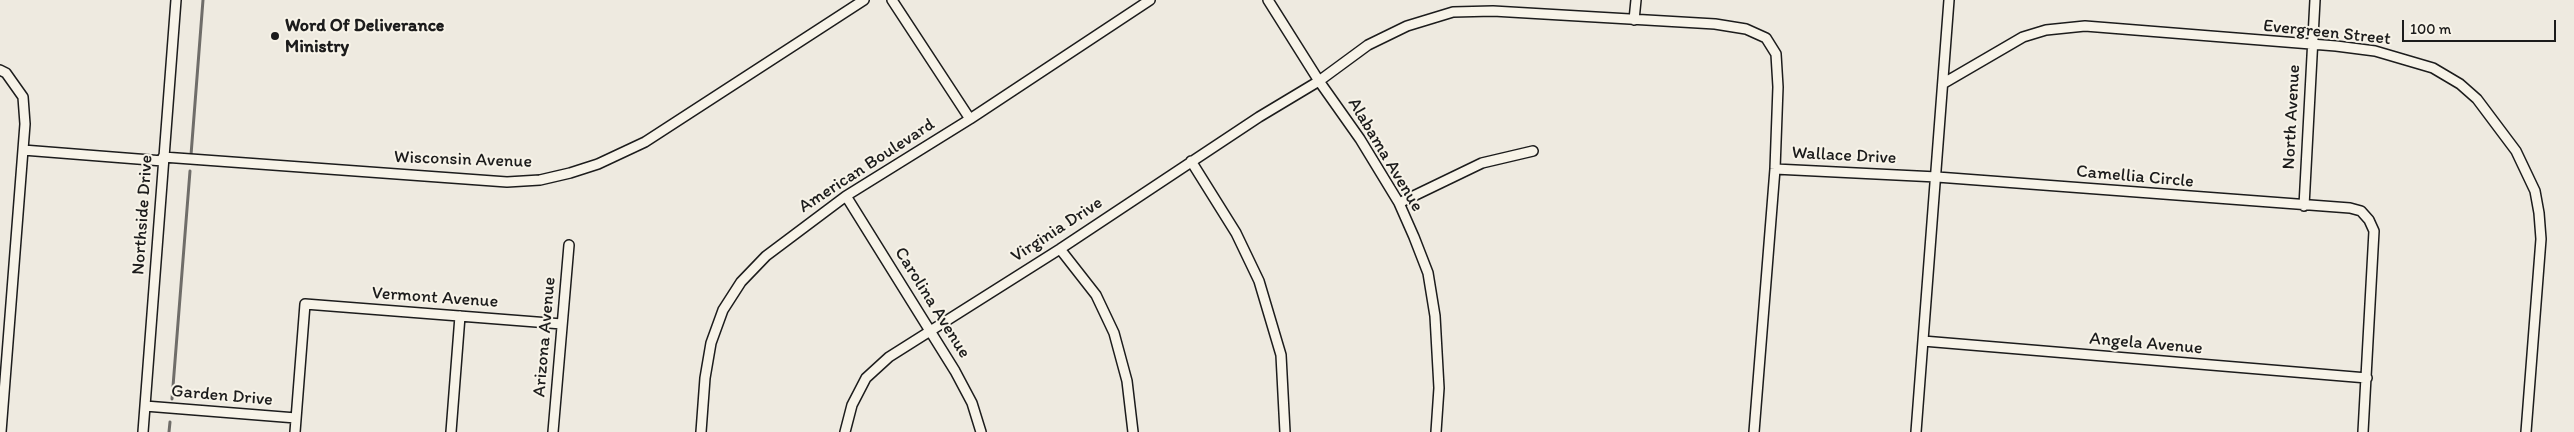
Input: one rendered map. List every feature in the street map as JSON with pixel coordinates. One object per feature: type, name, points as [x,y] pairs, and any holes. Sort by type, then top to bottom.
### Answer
[{"type":"street","name":"Northside Drive","points":[[143,432],[176,0]]},
{"type":"street","name":"Wisconsin Avenue","points":[[23,150],[507,182],[540,180],[598,164],[645,142],[864,0]]},
{"type":"street","points":[[892,0],[970,118]]},
{"type":"street","name":"American Boulevard","points":[[701,432],[705,378],[711,342],[723,310],[742,282],[766,256],[846,196],[970,118],[1150,0]]},
{"type":"street","name":"Alabama Avenue","points":[[1268,0],[1319,81],[1360,139],[1399,203],[1428,272],[1435,316],[1440,388],[1436,432]]},
{"type":"street","points":[[1634,20],[1636,0]]},
{"type":"street","points":[[1916,432],[1937,177],[1949,0]]},
{"type":"street","name":"North Avenue","points":[[2304,206],[2315,0]]},
{"type":"street","name":"Virginia Drive","points":[[845,432],[852,406],[866,378],[888,357],[1060,248],[1191,161],[1319,81],[1368,45],[1407,26],[1453,12],[1502,12],[1715,24],[1746,29],[1766,38],[1776,54],[1778,87],[1775,169]]},
{"type":"street","name":"Evergreen Street","points":[[1944,83],[2023,38],[2046,30],[2085,26],[2312,46],[2336,46],[2408,59],[2440,72],[2460,84],[2477,99],[2505,135],[2526,170],[2535,191],[2541,239],[2526,432]]},
{"type":"street","points":[[0,70],[6,74],[23,97],[25,124],[1,432]]},
{"type":"street","points":[[1399,203],[1482,163],[1533,152]]},
{"type":"street","points":[[1191,161],[1236,233],[1259,281],[1281,355],[1285,432]]},
{"type":"street","name":"Wallace Drive","points":[[1754,432],[1775,169],[1937,177]]},
{"type":"street","name":"Camellia Circle","points":[[1937,177],[2350,208],[2361,211],[2370,220],[2374,231],[2363,432]]},
{"type":"street","name":"Carolina Avenue","points":[[846,196],[955,371],[972,403],[981,432]]},
{"type":"street","name":"Arizona Avenue","points":[[553,432],[569,245]]},
{"type":"street","points":[[1060,248],[1096,295],[1114,333],[1127,380],[1133,432]]},
{"type":"street","name":"Vermont Avenue","points":[[296,418],[305,304],[562,324]]},
{"type":"street","points":[[451,432],[460,316]]},
{"type":"street","name":"Angela Avenue","points":[[1924,342],[2367,378]]},
{"type":"street","name":"Garden Drive","points":[[146,406],[296,418]]},
{"type":"street","points":[[295,432],[296,418]]},
{"type":"waterway","points":[[191,155],[203,0]]},
{"type":"waterway","points":[[172,399],[190,171]]},
{"type":"waterway","points":[[169,432],[170,422]]},
{"type":"place","name":"Word Of Deliverance Ministry","points":[[275,36]]}]
